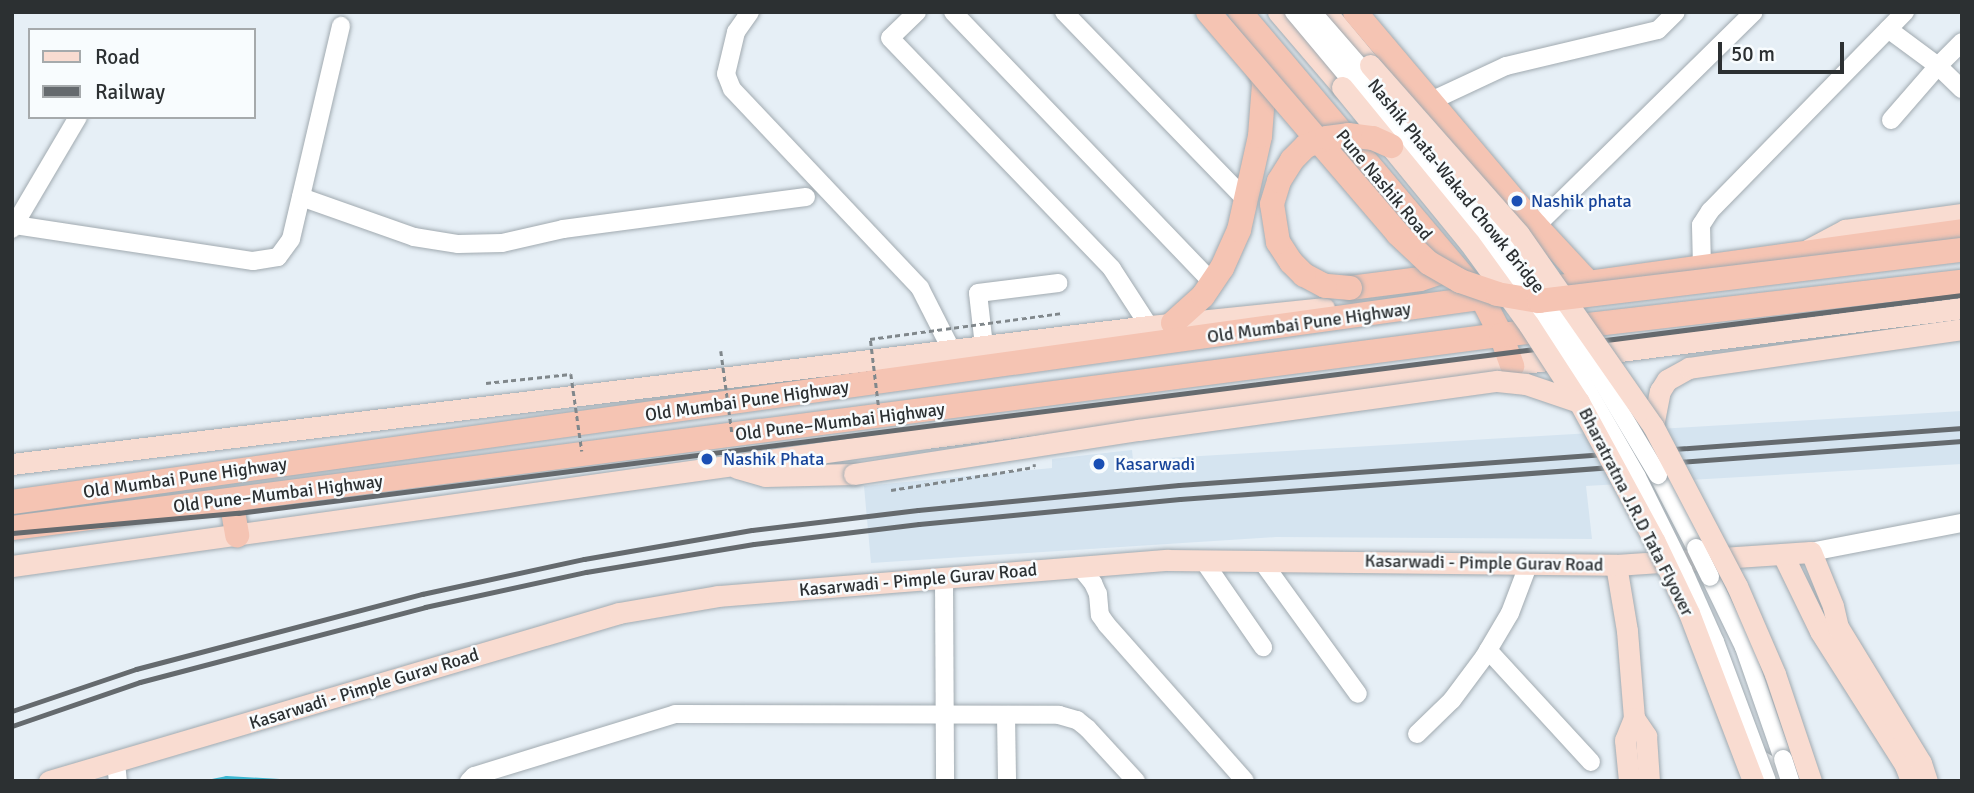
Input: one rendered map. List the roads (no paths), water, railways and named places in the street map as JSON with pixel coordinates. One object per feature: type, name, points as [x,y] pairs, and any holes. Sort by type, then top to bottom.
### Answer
[{"type":"highway","points":[[1208,12],[1398,234],[1429,263],[1460,281],[1497,294],[1539,301],[1962,250]]},
{"type":"highway","points":[[1161,324],[1203,296],[1239,230],[1260,136],[1265,84],[1240,12]]},
{"type":"highway","name":"Pune Nashik Road","points":[[1240,12],[1482,298],[1499,330],[1512,366]]},
{"type":"highway","points":[[1355,12],[1536,226],[1588,282]]},
{"type":"highway","points":[[1391,146],[1373,138],[1348,135],[1327,138],[1306,146],[1292,160],[1279,181],[1272,204],[1278,242],[1291,262],[1304,275],[1325,286],[1350,288],[1420,279],[1454,268]]},
{"type":"highway","points":[[1499,330],[1530,260],[1536,226]]},
{"type":"highway","name":"Old Mumbai Pune Highway","points":[[12,502],[1962,231]]},
{"type":"highway","points":[[1420,279],[1445,304]]},
{"type":"highway","name":"Old Pune–Mumbai Highway","points":[[12,528],[1467,340],[1499,330],[1962,282]]},
{"type":"highway","points":[[231,500],[237,535]]},
{"type":"main road","name":"Bharatratna J.R.D Tata Flyover","points":[[1278,12],[1469,242],[1529,325],[1579,402],[1656,542],[1689,613],[1753,781]]},
{"type":"main road","points":[[1326,12],[1519,234],[1653,426],[1737,586],[1775,674],[1811,781]]},
{"type":"main road","points":[[1801,253],[1845,230],[1962,214]]},
{"type":"main road","points":[[12,464],[1161,324],[1375,303],[1445,304]]},
{"type":"main road","points":[[12,566],[1142,410],[1962,308]]},
{"type":"main road","points":[[1653,426],[1660,391],[1667,380],[1689,368],[1962,329]]},
{"type":"main road","points":[[728,466],[765,476],[855,474],[1151,428],[1497,381],[1526,384],[1579,402]]},
{"type":"main road","points":[[1811,552],[1833,606],[1838,627],[1921,763],[1927,781]]},
{"type":"main road","name":"Kasarwadi - Pimple Gurav Road","points":[[49,781],[117,772],[620,613],[718,596],[1080,567],[1203,560],[1615,565],[1655,560],[1811,552]]},
{"type":"main road","points":[[1783,555],[1809,609],[1911,781]]},
{"type":"main road","points":[[1615,565],[1627,631],[1634,718],[1625,740],[1629,781]]},
{"type":"main road","points":[[1634,718],[1646,736],[1649,781]]},
{"type":"street","points":[[750,12],[736,32],[728,63],[726,74],[732,89],[920,288],[951,349]]},
{"type":"street","points":[[917,12],[890,38],[1112,269],[1161,324]]},
{"type":"street","points":[[953,12],[1212,282]]},
{"type":"street","points":[[1064,12],[1246,200]]},
{"type":"street","name":"Nashik Phata-Wakad Chowk Bridge","points":[[1294,12],[1474,227],[1579,376],[1637,477],[1683,570],[1715,642],[1767,781]]},
{"type":"street","name":"Nashik Phata-Wakad Chowk Bridge","points":[[1312,12],[1396,108],[1509,248],[1597,373],[1677,508],[1744,647],[1793,781]]},
{"type":"street","points":[[1431,101],[1506,66],[1658,30],[1676,12]]},
{"type":"street","points":[[1536,226],[1755,12]]},
{"type":"street","points":[[1702,267],[1701,225],[1710,211],[1905,12]]},
{"type":"street","points":[[77,119],[14,227],[253,261],[278,257],[291,239],[341,26]]},
{"type":"street","points":[[1888,29],[1938,66],[1962,89]]},
{"type":"street","points":[[1891,120],[1962,42]]},
{"type":"street","points":[[301,197],[414,237],[458,244],[502,243],[564,229],[806,197]]},
{"type":"street","points":[[984,346],[978,293],[1058,283]]},
{"type":"street","points":[[1811,552],[1962,523]]},
{"type":"street","points":[[1203,560],[1263,647]]},
{"type":"street","points":[[1261,560],[1358,694]]},
{"type":"street","points":[[1655,560],[1676,601],[1713,707],[1732,739],[1766,765],[1793,781]]},
{"type":"street","points":[[1417,734],[1452,700],[1488,650],[1510,613],[1529,563]]},
{"type":"street","points":[[1080,567],[1093,583],[1098,594],[1100,615],[1107,625],[1245,781]]},
{"type":"street","points":[[944,578],[946,781]]},
{"type":"street","points":[[1488,650],[1591,762]]},
{"type":"street","points":[[469,781],[474,776],[675,714],[1059,715],[1077,720],[1136,781]]},
{"type":"street","points":[[1006,715],[1007,781]]},
{"type":"waterway","points":[[212,781],[226,778],[279,781]]},
{"type":"railway","points":[[12,533],[238,513],[1962,295]]},
{"type":"railway","points":[[12,711],[136,669],[422,594],[584,559],[752,530],[918,510],[1179,485],[1962,428]]},
{"type":"railway","points":[[12,726],[140,682],[425,607],[586,572],[754,544],[919,524],[1180,499],[1962,441]]},
{"type":"place","name":"Nashik phata","points":[[1517,201]]},
{"type":"place","name":"Nashik Phata","points":[[707,459]]},
{"type":"place","name":"Kasarwadi","points":[[1099,464]]}]
